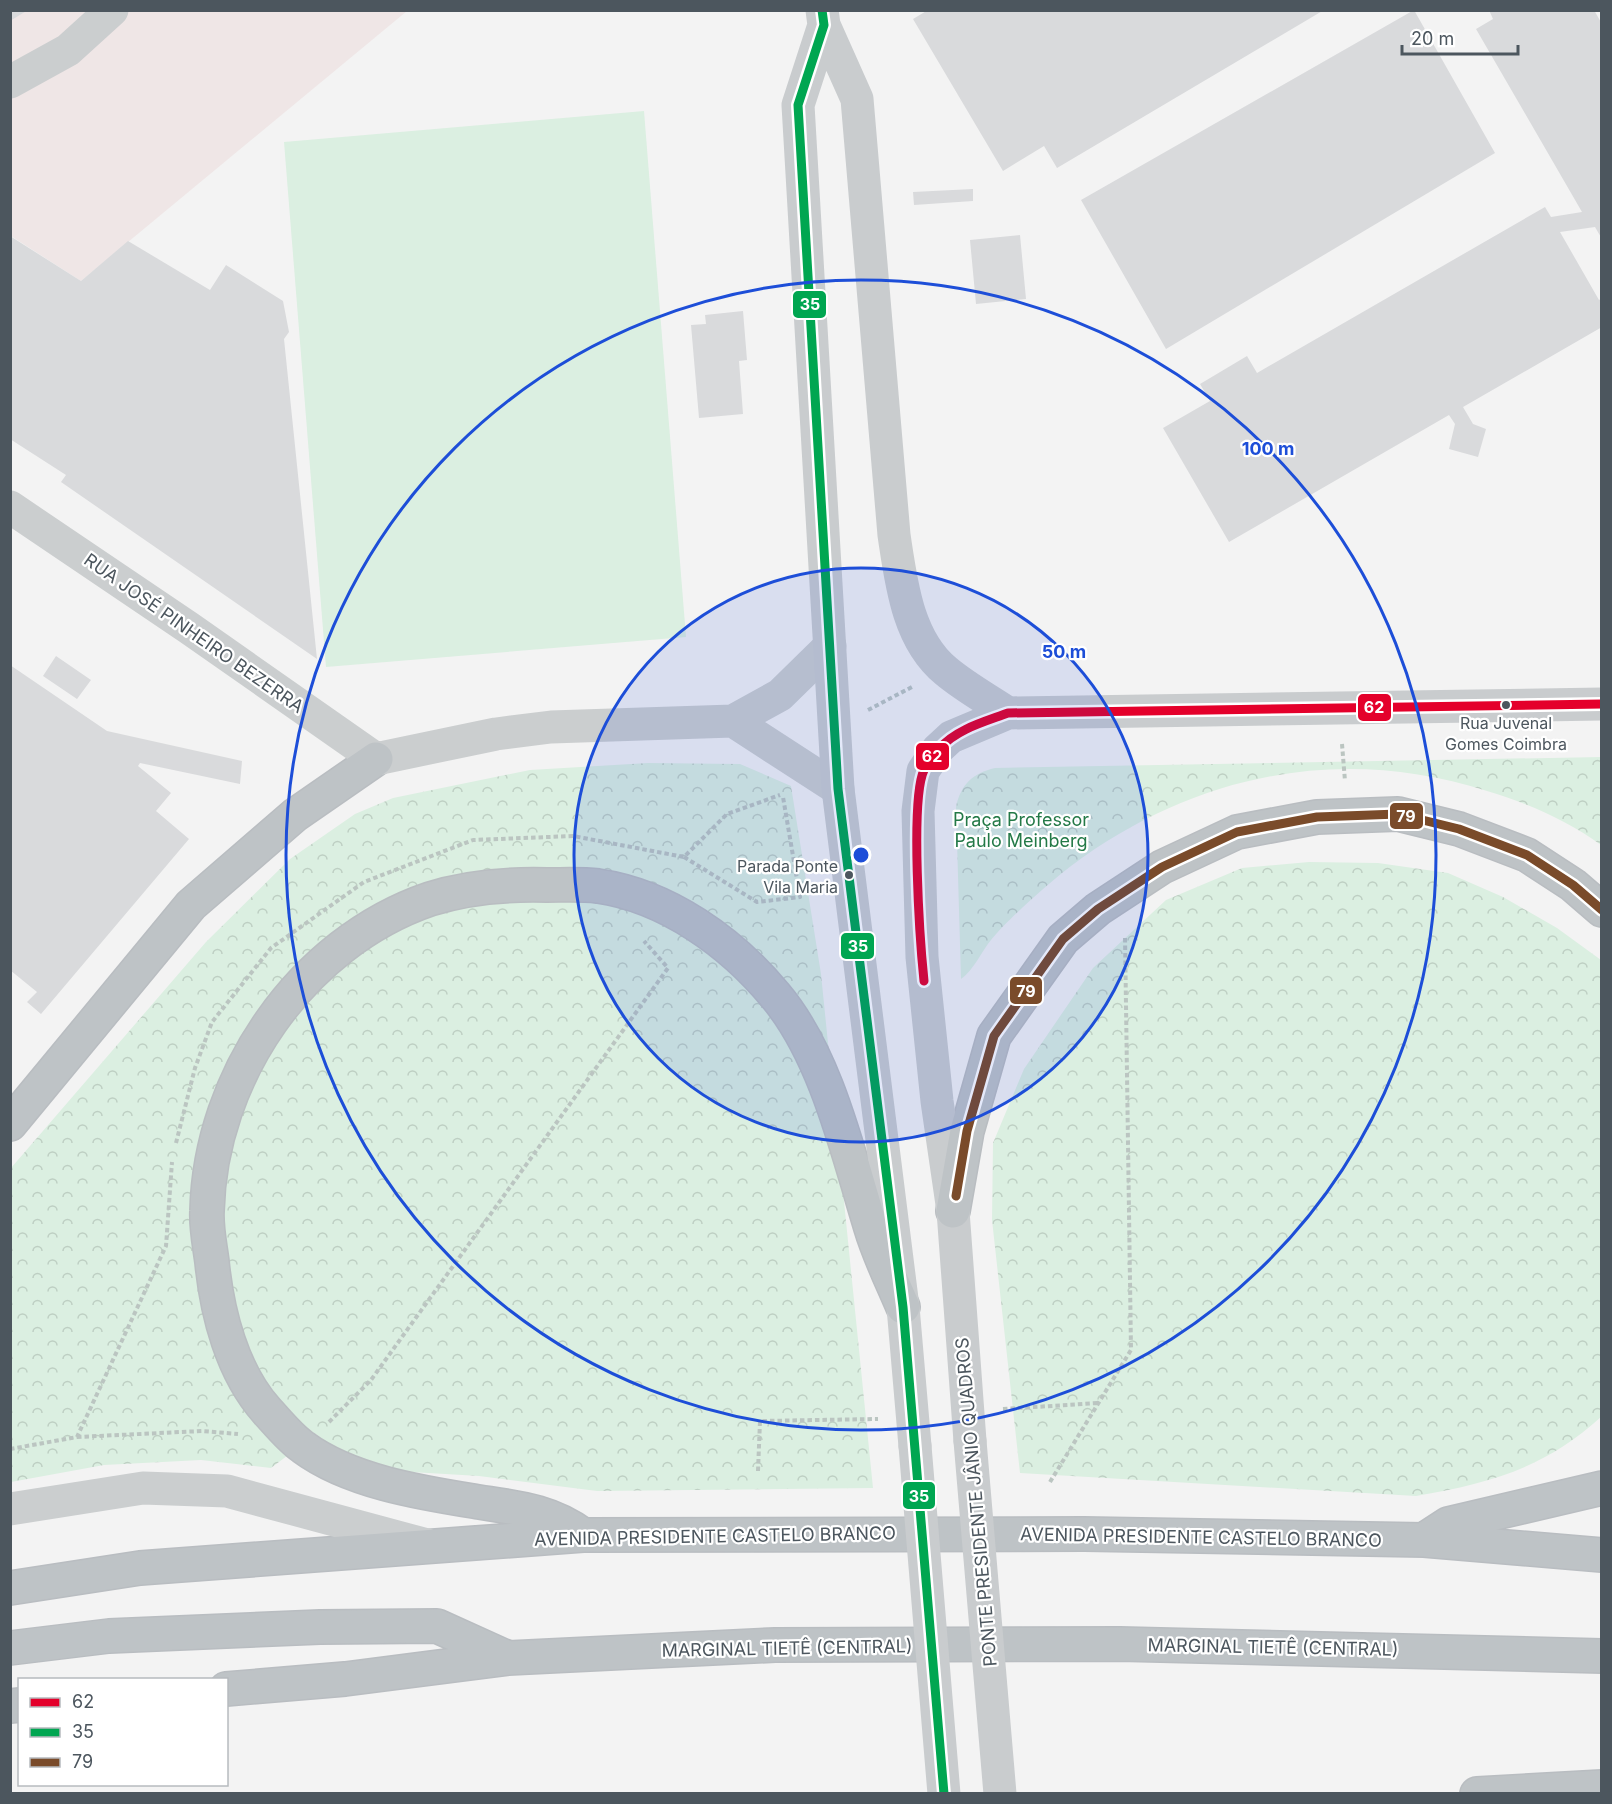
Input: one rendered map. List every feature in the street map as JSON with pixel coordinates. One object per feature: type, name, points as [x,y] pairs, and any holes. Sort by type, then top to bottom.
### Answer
[{"type":"highway","points":[[10,1124],[191,905],[295,815],[376,759]]},
{"type":"highway","points":[[953,1211],[967,1131],[994,1036],[1063,939],[1098,909],[1162,867],[1236,832],[1317,817],[1398,814],[1459,829],[1527,855],[1572,885],[1602,909]]},
{"type":"highway","points":[[583,1535],[567,1522],[545,1513],[438,1496],[371,1479],[302,1447],[264,1407],[237,1364],[215,1296],[207,1213],[215,1142],[233,1087],[266,1028],[308,976],[371,926],[431,899],[507,884],[599,886],[661,903],[735,953],[777,997],[810,1051],[836,1113],[873,1233],[903,1307]]},
{"type":"highway","points":[[1424,1540],[1448,1524],[1602,1488]]},
{"type":"highway","name":"AVENIDA PRESIDENTE CASTELO BRANCO","points":[[10,1588],[140,1568],[583,1535],[1084,1534],[1424,1540],[1602,1555]]},
{"type":"highway","points":[[10,1648],[109,1636],[320,1627],[437,1626],[508,1658]]},
{"type":"highway","name":"MARGINAL TIETÊ (CENTRAL)","points":[[228,1689],[345,1679],[508,1658],[775,1645],[1096,1644],[1415,1649],[1602,1656]]},
{"type":"highway","points":[[1477,1794],[1602,1787]]},
{"type":"main road","points":[[823,18],[798,105],[838,789],[903,1307],[944,1794]]},
{"type":"main road","points":[[823,18],[857,99],[894,535],[903,594],[916,628],[944,670],[1008,713],[1602,704]]},
{"type":"main road","name":"PONTE PRESIDENTE JÂNIO QUADROS","points":[[1000,1794],[953,1211],[937,1101],[922,957],[918,811],[923,771],[938,749],[951,737],[1008,713]]},
{"type":"street","points":[[10,82],[68,50],[112,10]]},
{"type":"street","name":"RUA JOSÉ PINHEIRO BEZERRA","points":[[10,507],[189,628],[376,759]]},
{"type":"street","points":[[376,759],[496,734],[551,727],[733,721],[780,695],[830,646]]},
{"type":"street","points":[[733,721],[838,789]]},
{"type":"street","points":[[10,1509],[143,1488],[226,1491],[429,1545]]},
{"type":"path","points":[[77,1437],[165,1246],[173,1155],[195,1068],[212,1022],[270,948],[364,882],[473,840],[573,836],[684,857],[757,902],[800,897],[782,794],[788,776],[788,756]]},
{"type":"path","points":[[684,857],[727,814],[782,794]]},
{"type":"path","points":[[1050,1482],[1131,1350],[1125,934]]},
{"type":"path","points":[[10,1449],[77,1437],[202,1431],[252,1435],[278,1422],[330,1422],[371,1380],[668,968],[644,941]]},
{"type":"path","points":[[998,1409],[1098,1403]]},
{"type":"path","points":[[758,1471],[760,1422],[890,1419]]},
{"type":"shaded area","points":[[10,11],[407,11],[81,281],[11,236]]},
{"type":"green space","points":[[644,111],[686,637],[326,667],[284,142]]},
{"type":"green space","name":"Praça Professor Paulo Meinberg","points":[[1601,757],[1601,845],[1561,820],[1532,807],[1487,791],[1432,777],[1377,770],[1323,770],[1270,776],[1218,789],[1167,809],[1118,834],[1071,866],[1008,922],[991,940],[970,971],[961,979],[956,807],[961,792],[969,781],[987,770],[995,768]]},
{"type":"green space","points":[[648,763],[740,764],[791,786],[821,974],[873,1488],[597,1491],[479,1476],[360,1469],[316,1434],[271,1468],[201,1460],[104,1465],[11,1482],[11,1168],[206,942],[290,859],[355,814],[393,798],[530,770]]},
{"type":"green space","points":[[1309,862],[1378,863],[1448,873],[1503,897],[1557,928],[1601,960],[1601,1417],[1580,1435],[1558,1449],[1514,1471],[1492,1479],[1416,1496],[1020,1473],[992,1220],[993,1143],[1024,1069],[1093,968],[1166,900],[1242,868]]},
{"type":"building","points":[[10,10],[28,10],[10,21]]},
{"type":"building","points":[[928,10],[1324,10],[1057,168],[1044,146],[1003,171],[913,19]]},
{"type":"building","points":[[1414,10],[1495,153],[1166,349],[1081,200]]},
{"type":"building","points":[[1489,10],[1594,10],[1602,24],[1602,239],[1595,227],[1560,232],[1599,300],[1602,298],[1602,327],[1463,407],[1473,424],[1486,429],[1478,457],[1449,449],[1455,424],[1449,415],[1229,542],[1163,428],[1210,401],[1200,384],[1247,356],[1257,373],[1545,207],[1551,217],[1582,212],[1476,29],[1493,19]]},
{"type":"building","points":[[973,189],[973,201],[914,205],[913,192]]},
{"type":"building","points":[[1020,235],[1026,299],[976,304],[970,240]]},
{"type":"building","points":[[10,236],[81,281],[128,241],[210,290],[226,265],[283,301],[289,332],[284,339],[317,659],[61,482],[66,475],[10,439]]},
{"type":"building","points":[[743,311],[747,360],[739,361],[743,414],[699,418],[691,325],[706,324],[705,315]]},
{"type":"building","points":[[56,656],[91,680],[77,699],[43,676]]},
{"type":"building","points":[[10,665],[107,731],[242,761],[240,784],[140,763],[138,766],[171,793],[156,811],[189,839],[41,1014],[27,1002],[37,992],[10,970]]},
{"type":"transit line","name":"35","points":[[822,10],[824,25],[798,105],[838,789],[903,1307],[944,1794]]},
{"type":"transit line","name":"62","points":[[924,981],[917,872],[920,786],[925,767],[940,748],[954,736],[980,723],[1008,713],[1602,704]]},
{"type":"transit line","name":"79","points":[[956,1196],[967,1131],[994,1036],[1063,939],[1098,909],[1162,867],[1237,832],[1317,817],[1398,814],[1459,829],[1527,855],[1573,885],[1602,910]]},
{"type":"place","name":"Rua Juvenal Gomes Coimbra","points":[[1506,705]]},
{"type":"place","name":"Parada Ponte Vila Maria","points":[[849,875]]}]
